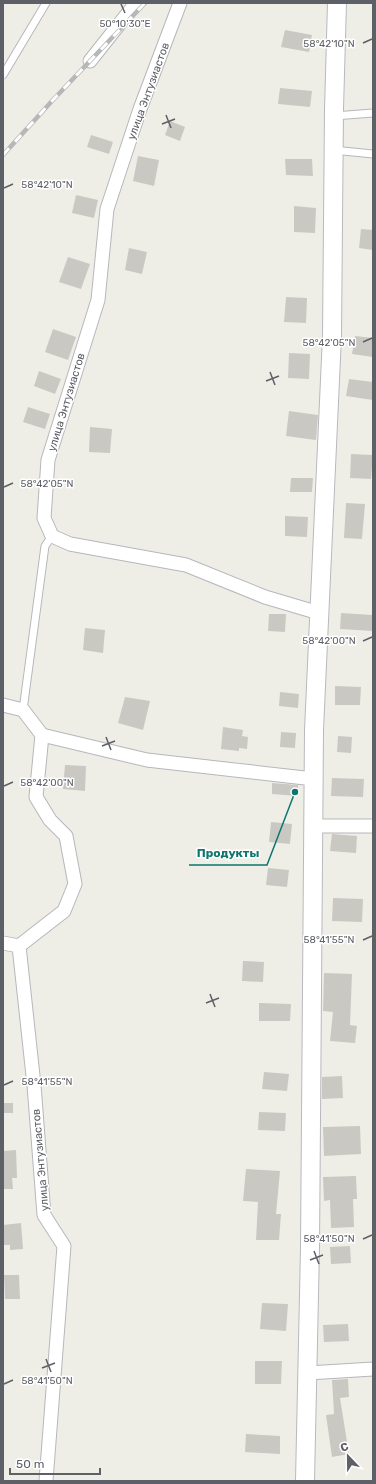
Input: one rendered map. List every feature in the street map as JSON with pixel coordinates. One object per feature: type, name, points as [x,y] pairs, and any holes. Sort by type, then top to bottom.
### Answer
[{"type":"street","points":[[90,61],[136,3]]},
{"type":"street","name":"улица Энтузиастов","points":[[52,536],[44,518],[48,460],[98,300],[107,209],[140,109],[180,3]]},
{"type":"street","points":[[305,1481],[310,1248],[314,730],[332,336],[333,150],[336,3]]},
{"type":"street","points":[[52,536],[70,544],[186,565],[265,597],[319,613]]},
{"type":"street","points":[[3,705],[23,710],[42,735],[147,760],[314,779]]},
{"type":"street","points":[[3,943],[19,946],[64,911],[75,884],[66,836],[50,820],[36,797],[42,735]]},
{"type":"street","points":[[313,826],[373,826]]},
{"type":"street","name":"улица Энтузиастов","points":[[19,946],[34,1085],[44,1215],[64,1246],[46,1481]]},
{"type":"street","points":[[308,1373],[373,1369]]},
{"type":"lane","points":[[3,75],[46,3]]},
{"type":"lane","points":[[334,116],[373,113]]},
{"type":"lane","points":[[333,150],[373,154]]},
{"type":"lane","points":[[23,710],[45,546],[52,536]]},
{"type":"building","points":[[285,30],[312,35],[309,52],[281,47]]},
{"type":"building","points":[[280,88],[312,91],[310,107],[278,104]]},
{"type":"building","points":[[170,121],[185,127],[180,141],[165,135]]},
{"type":"building","points":[[91,135],[113,142],[109,154],[87,147]]},
{"type":"building","points":[[138,156],[159,160],[154,186],[133,181]]},
{"type":"building","points":[[285,159],[312,159],[313,176],[286,175]]},
{"type":"building","points":[[76,195],[98,200],[94,218],[72,213]]},
{"type":"building","points":[[294,206],[316,208],[315,233],[294,232]]},
{"type":"building","points":[[361,229],[373,230],[373,250],[359,248]]},
{"type":"building","points":[[129,248],[147,252],[142,274],[125,270]]},
{"type":"building","points":[[68,257],[90,264],[81,289],[59,282]]},
{"type":"building","points":[[286,297],[307,298],[306,323],[284,322]]},
{"type":"building","points":[[53,329],[76,337],[68,360],[45,352]]},
{"type":"building","points":[[355,336],[373,338],[373,357],[352,354]]},
{"type":"building","points":[[289,353],[310,354],[309,379],[288,378]]},
{"type":"building","points":[[39,371],[61,379],[55,394],[34,386]]},
{"type":"building","points":[[349,379],[373,382],[373,400],[346,396]]},
{"type":"building","points":[[28,407],[50,414],[45,429],[23,422]]},
{"type":"building","points":[[289,411],[318,415],[316,440],[286,436]]},
{"type":"building","points":[[90,427],[112,429],[110,453],[89,452]]},
{"type":"building","points":[[351,454],[373,455],[371,479],[350,478]]},
{"type":"building","points":[[291,478],[313,478],[312,492],[290,492]]},
{"type":"building","points":[[346,503],[365,504],[362,539],[344,538]]},
{"type":"building","points":[[285,516],[308,517],[307,537],[285,536]]},
{"type":"building","points":[[341,613],[373,615],[373,631],[340,629]]},
{"type":"building","points":[[269,614],[286,614],[285,632],[268,631]]},
{"type":"building","points":[[85,628],[105,630],[103,653],[83,650]]},
{"type":"building","points":[[335,686],[361,687],[360,705],[335,705]]},
{"type":"building","points":[[280,692],[299,694],[298,708],[279,706]]},
{"type":"building","points":[[125,697],[150,701],[143,730],[118,723]]},
{"type":"building","points":[[223,727],[243,730],[242,736],[248,737],[247,749],[239,748],[239,751],[221,749]]},
{"type":"building","points":[[281,732],[296,733],[295,748],[280,747]]},
{"type":"building","points":[[338,736],[352,737],[351,753],[337,752]]},
{"type":"building","points":[[65,765],[86,766],[85,791],[63,789]]},
{"type":"building","points":[[332,778],[364,779],[363,797],[331,796]]},
{"type":"building","points":[[272,783],[298,785],[298,796],[272,794]]},
{"type":"building","points":[[271,822],[292,824],[290,844],[269,842]]},
{"type":"building","points":[[332,834],[357,836],[356,853],[330,851]]},
{"type":"building","points":[[268,868],[289,870],[287,887],[266,885]]},
{"type":"building","points":[[333,898],[363,899],[362,922],[332,921]]},
{"type":"building","points":[[243,961],[264,962],[263,982],[242,981]]},
{"type":"building","points":[[324,973],[352,974],[350,1025],[357,1026],[355,1043],[330,1041],[333,1012],[323,1011]]},
{"type":"building","points":[[259,1003],[291,1004],[290,1021],[259,1021]]},
{"type":"building","points":[[264,1072],[289,1074],[287,1091],[262,1089]]},
{"type":"building","points":[[342,1076],[343,1098],[322,1099],[322,1077]]},
{"type":"building","points":[[3,1103],[13,1103],[13,1113],[3,1113]]},
{"type":"building","points":[[259,1112],[286,1113],[285,1131],[258,1130]]},
{"type":"building","points":[[360,1126],[361,1154],[324,1156],[323,1127]]},
{"type":"building","points":[[16,1150],[17,1178],[12,1178],[13,1189],[3,1189],[3,1151]]},
{"type":"building","points":[[246,1169],[280,1171],[276,1214],[281,1214],[279,1240],[256,1240],[258,1202],[243,1201]]},
{"type":"building","points":[[356,1176],[357,1199],[353,1199],[354,1227],[331,1228],[330,1200],[324,1201],[323,1177]]},
{"type":"building","points":[[21,1223],[23,1249],[10,1250],[10,1245],[3,1245],[3,1225]]},
{"type":"building","points":[[350,1246],[351,1263],[331,1264],[330,1247]]},
{"type":"building","points":[[4,1275],[19,1275],[20,1299],[5,1299]]},
{"type":"building","points":[[262,1303],[288,1304],[286,1331],[260,1329]]},
{"type":"building","points":[[348,1324],[349,1341],[324,1342],[323,1325]]},
{"type":"building","points":[[255,1361],[282,1361],[281,1384],[255,1384]]},
{"type":"building","points":[[348,1379],[349,1397],[340,1398],[349,1454],[332,1457],[326,1415],[334,1414],[332,1380]]},
{"type":"building","points":[[246,1434],[280,1436],[280,1454],[245,1452]]},
{"type":"railway","points":[[3,155],[145,3]]},
{"type":"place","name":"Продукты","points":[[295,792]]}]
